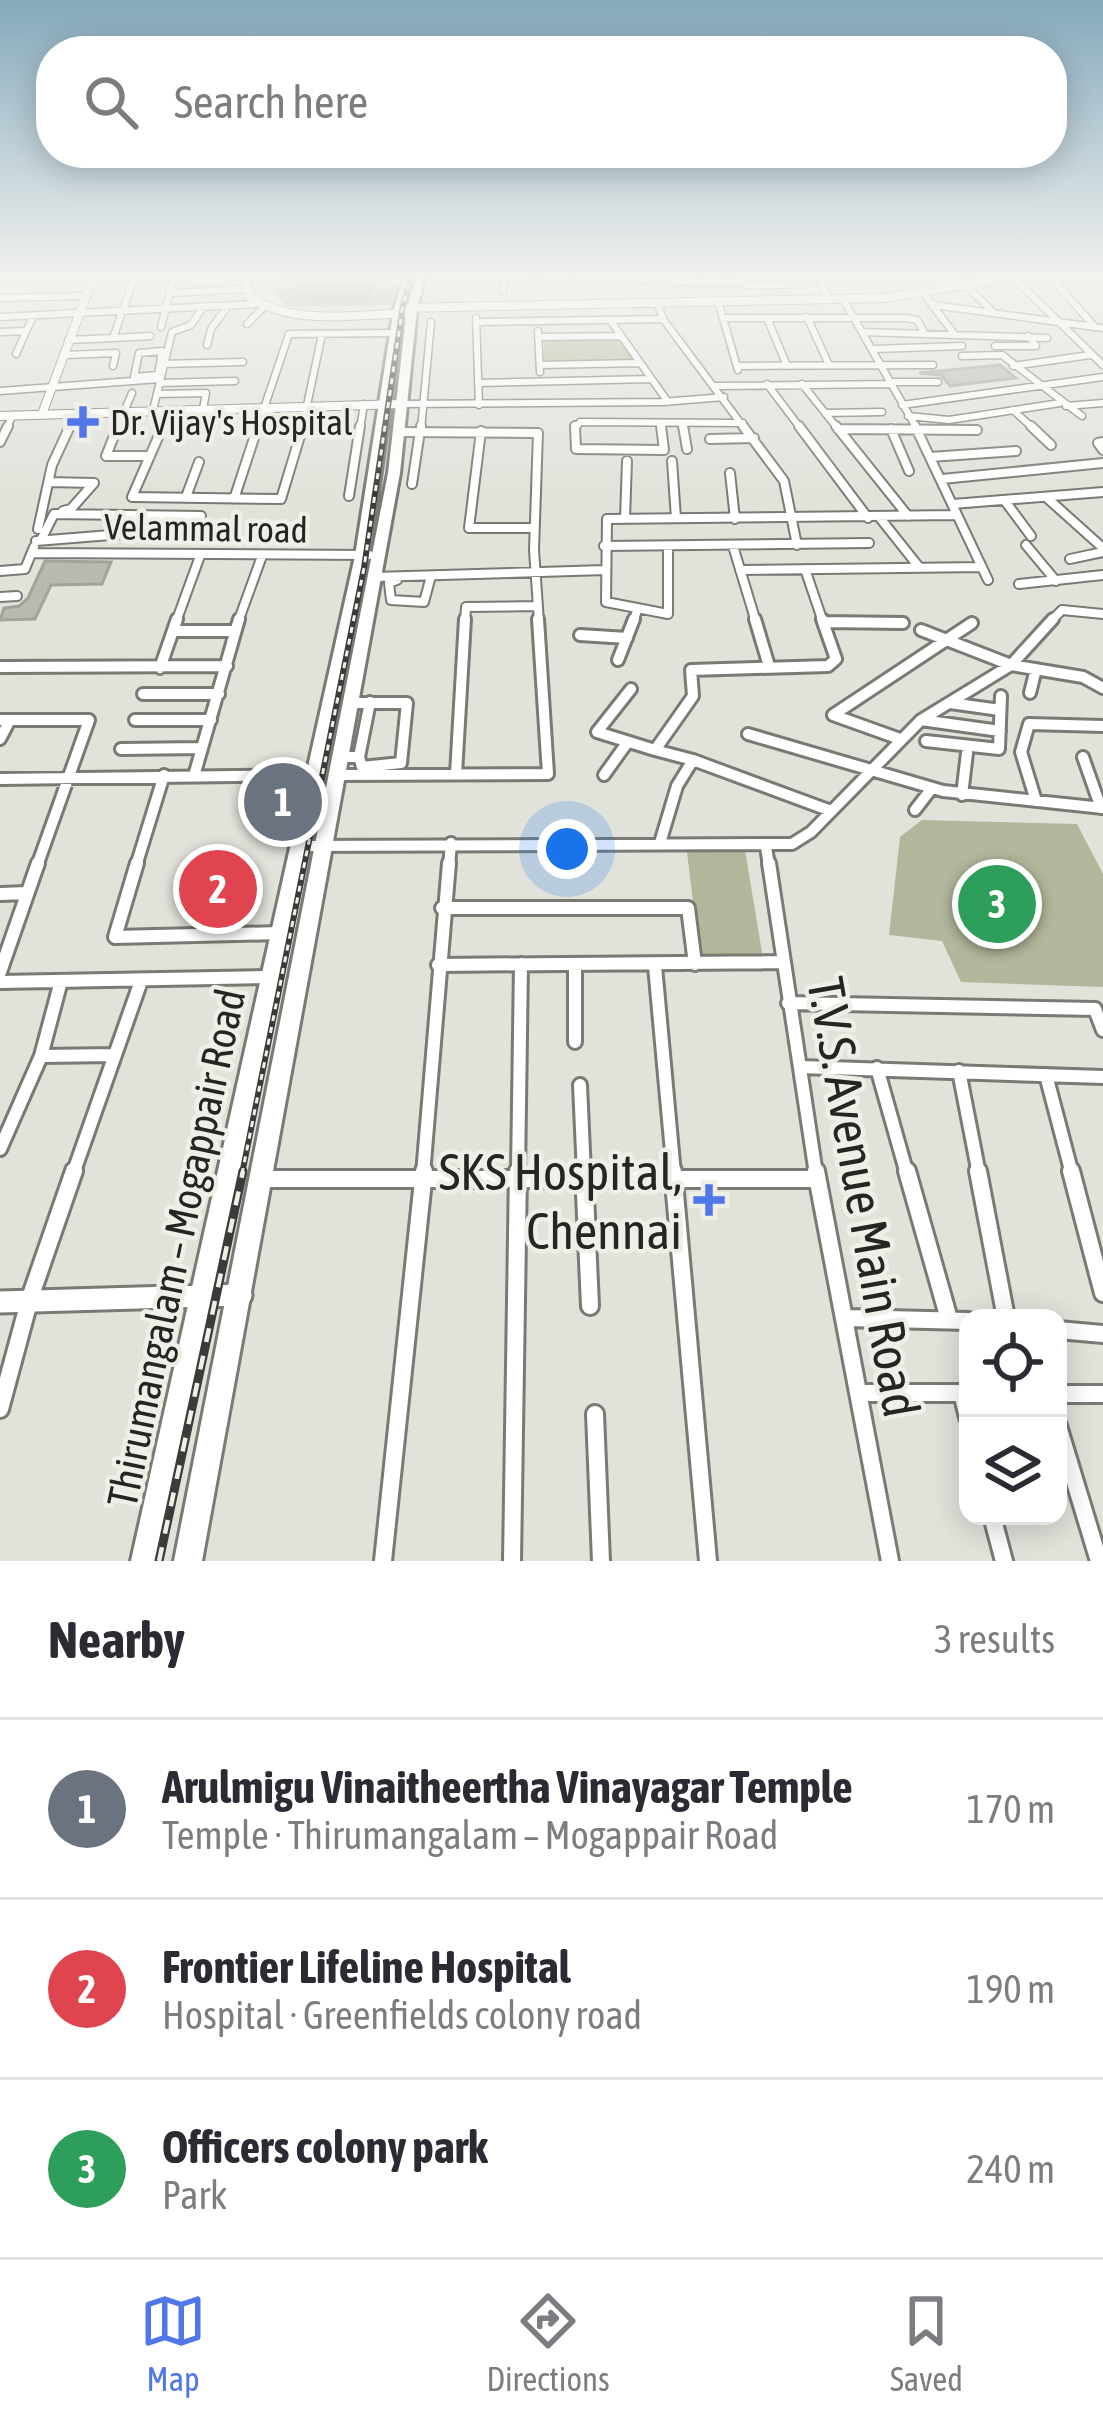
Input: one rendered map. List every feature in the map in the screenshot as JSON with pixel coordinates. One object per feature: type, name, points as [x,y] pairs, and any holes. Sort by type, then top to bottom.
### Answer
[{"type":"main road","name":"Thirumangalam – Mogappair Road","points":[[188,1561],[339,766],[370,555],[384,404],[396,348]]},
{"type":"main road","name":"Thirumangalam – Mogappair Road","points":[[145,1561],[280,933],[302,846],[339,766],[360,703],[374,577],[370,555],[398,432],[384,404]]},
{"type":"street","points":[[16,353],[18,348]]},
{"type":"street","points":[[42,414],[67,348]]},
{"type":"street","points":[[0,391],[157,376],[167,348]]},
{"type":"street","points":[[234,499],[284,348]]},
{"type":"street","points":[[170,410],[132,496],[281,499],[309,406],[319,348]]},
{"type":"street","points":[[412,484],[428,348]]},
{"type":"street","points":[[477,348],[479,405]]},
{"type":"street","points":[[539,348],[540,381]]},
{"type":"street","points":[[629,348],[668,402]]},
{"type":"street","points":[[686,348],[784,482],[797,545]]},
{"type":"street","points":[[732,348],[742,385]]},
{"type":"street","points":[[779,348],[787,366]]},
{"type":"street","points":[[822,348],[830,365]]},
{"type":"street","points":[[1082,348],[1102,364]]},
{"type":"street","points":[[874,349],[1001,355],[1082,416]]},
{"type":"street","points":[[874,349],[943,479],[988,580]]},
{"type":"street","points":[[153,410],[160,381],[162,351],[139,353],[133,376],[160,381],[235,381]]},
{"type":"street","points":[[65,356],[118,353],[113,366]]},
{"type":"street","points":[[1013,366],[1090,355]]},
{"type":"street","points":[[161,364],[243,362]]},
{"type":"street","points":[[540,365],[640,363]]},
{"type":"street","points":[[737,366],[933,364]]},
{"type":"street","points":[[902,405],[1103,377]]},
{"type":"street","points":[[478,382],[651,379]]},
{"type":"street","points":[[716,386],[938,382]]},
{"type":"street","points":[[767,384],[868,518]]},
{"type":"street","points":[[802,384],[908,516]]},
{"type":"street","points":[[132,393],[106,456],[150,456]]},
{"type":"street","points":[[157,394],[206,393],[203,409]]},
{"type":"street","points":[[0,416],[724,397]]},
{"type":"street","points":[[908,416],[949,420],[1103,403]]},
{"type":"street","points":[[350,496],[384,404]]},
{"type":"street","points":[[1013,410],[1051,445]]},
{"type":"street","points":[[825,413],[882,412]]},
{"type":"street","points":[[38,541],[49,482],[76,413]]},
{"type":"street","points":[[0,442],[13,415]]},
{"type":"street","points":[[661,423],[664,450],[578,451],[575,425],[580,422],[743,423]]},
{"type":"street","points":[[682,423],[687,449]]},
{"type":"street","points":[[838,429],[977,430]]},
{"type":"street","points":[[891,429],[909,471]]},
{"type":"street","points":[[481,431],[469,528],[534,528]]},
{"type":"street","points":[[339,766],[548,774],[534,528],[538,433],[398,432]]},
{"type":"street","points":[[710,439],[754,438]]},
{"type":"street","points":[[930,457],[1016,451]]},
{"type":"street","points":[[625,519],[627,461]]},
{"type":"street","points":[[673,461],[676,518]]},
{"type":"street","points":[[186,497],[199,462]]},
{"type":"street","points":[[943,479],[1103,464]]},
{"type":"street","points":[[730,473],[735,519]]},
{"type":"street","points":[[42,512],[71,509],[94,482],[49,482]]},
{"type":"street","points":[[668,547],[669,612],[661,616],[606,602],[607,519],[880,518],[1103,492]]},
{"type":"street","points":[[1046,497],[1103,550]]},
{"type":"street","points":[[1005,501],[1055,580]]},
{"type":"street","points":[[64,538],[75,514]]},
{"type":"street","points":[[106,535],[113,514]]},
{"type":"street","points":[[148,532],[153,514]]},
{"type":"street","points":[[0,571],[25,569],[38,541],[51,515],[198,514],[200,522],[192,527],[38,541]]},
{"type":"street","points":[[880,518],[919,567]]},
{"type":"street","points":[[718,519],[740,570],[770,666]]},
{"type":"street","points":[[604,547],[868,543]]},
{"type":"street","points":[[1070,559],[1103,550]]},
{"type":"street","name":"Velammal road","points":[[33,553],[370,555]]},
{"type":"street","points":[[160,668],[200,556]]},
{"type":"street","points":[[194,776],[235,631],[262,556]]},
{"type":"street","points":[[740,570],[982,566]]},
{"type":"street","points":[[676,670],[833,662],[836,654],[805,569]]},
{"type":"street","points":[[374,577],[605,570]]},
{"type":"street","points":[[1019,584],[1103,575]]},
{"type":"street","points":[[369,604],[427,601],[430,576]]},
{"type":"street","points":[[391,600],[391,581],[430,576]]},
{"type":"street","points":[[0,597],[17,596]]},
{"type":"street","points":[[456,774],[466,602],[538,606]]},
{"type":"street","points":[[302,846],[660,843],[766,847],[802,841],[921,720],[1011,665],[1062,610],[1103,614]]},
{"type":"street","points":[[618,660],[637,611]]},
{"type":"street","points":[[824,622],[903,623]]},
{"type":"street","points":[[900,739],[833,715],[972,623]]},
{"type":"street","points":[[921,630],[1011,665],[1084,677],[1103,688]]},
{"type":"street","points":[[174,631],[235,631]]},
{"type":"street","points":[[580,635],[627,638]]},
{"type":"street","points":[[0,667],[227,667]]},
{"type":"street","points":[[1030,693],[1036,669]]},
{"type":"street","points":[[655,751],[693,696],[691,670]]},
{"type":"street","points":[[631,689],[597,732],[693,760],[831,812]]},
{"type":"street","points":[[142,694],[218,694]]},
{"type":"street","points":[[926,741],[998,750],[1001,696]]},
{"type":"street","points":[[0,779],[194,776],[401,763],[407,703],[360,703]]},
{"type":"street","points":[[947,703],[1000,710]]},
{"type":"street","points":[[0,739],[5,720],[89,720],[0,972]]},
{"type":"street","points":[[135,720],[211,720]]},
{"type":"street","points":[[921,720],[1000,730]]},
{"type":"street","points":[[1036,802],[1021,752],[1029,724],[1103,726]]},
{"type":"street","points":[[748,734],[962,795],[1102,808],[1083,757]]},
{"type":"street","points":[[604,775],[627,743]]},
{"type":"street","points":[[122,748],[202,748]]},
{"type":"street","points":[[962,795],[967,753]]},
{"type":"street","points":[[660,843],[677,786],[693,760]]},
{"type":"street","points":[[164,776],[115,937],[280,933]]},
{"type":"street","points":[[915,810],[932,788]]},
{"type":"street","points":[[383,1561],[423,1179],[451,843]]},
{"type":"street","name":"T.V.S. Avenue Main Road","points":[[766,847],[817,1179],[890,1561]]},
{"type":"street","points":[[0,894],[27,893]]},
{"type":"street","points":[[442,908],[688,908],[695,964]]},
{"type":"street","points":[[438,965],[782,962]]},
{"type":"street","points":[[512,1561],[521,964]]},
{"type":"street","points":[[575,964],[575,1042]]},
{"type":"street","points":[[655,966],[670,1179],[708,1561]]},
{"type":"street","points":[[0,982],[271,977]]},
{"type":"street","points":[[0,1149],[41,1056],[61,981]]},
{"type":"street","points":[[0,1408],[30,1298],[141,981]]},
{"type":"street","points":[[788,1003],[1095,1009],[1103,1030]]},
{"type":"street","points":[[41,1056],[115,1055]]},
{"type":"street","points":[[800,1067],[1103,1077]]},
{"type":"street","points":[[877,1068],[949,1319]]},
{"type":"street","points":[[959,1071],[1004,1309]]},
{"type":"street","points":[[1046,1075],[1103,1293]]},
{"type":"street","points":[[580,1085],[590,1306]]},
{"type":"street","points":[[262,1179],[817,1179]]},
{"type":"street","points":[[0,1302],[241,1295]]},
{"type":"street","points":[[847,1318],[959,1320]]},
{"type":"street","points":[[1067,1331],[1103,1334]]},
{"type":"street","points":[[860,1393],[959,1393]]},
{"type":"street","points":[[1067,1394],[1103,1394]]},
{"type":"street","points":[[595,1414],[601,1561]]},
{"type":"street","points":[[1067,1456],[1099,1561]]},
{"type":"street","points":[[994,1525],[1004,1561]]},
{"type":"shaded area","points":[[544,348],[626,348],[635,362],[544,364]]},
{"type":"shaded area","points":[[922,820],[1077,824],[1103,874],[1103,987],[961,982],[942,941],[889,935],[900,837]]},
{"type":"shaded area","points":[[686,844],[744,844],[763,958],[700,960]]},
{"type":"building","points":[[1000,365],[1016,378],[950,386],[941,375],[919,373]]},
{"type":"building","points":[[45,561],[111,562],[102,584],[51,585],[35,619],[0,620],[4,608],[19,606],[28,598]]},
{"type":"building","points":[[255,869],[247,907],[181,909],[191,870]]},
{"type":"railway","points":[[242,1174],[364,568],[397,348]]},
{"type":"railway","points":[[159,1561],[243,1171]]},
{"type":"place","name":"Dr. Vijay's Hospital","points":[[83,422]]},
{"type":"place","name":"Arulmigu Vinaitheertha Vinayagar Temple","points":[[283,802]]},
{"type":"place","name":"Frontier Lifeline Hospital","points":[[218,889]]},
{"type":"place","name":"Officers colony park","points":[[997,904]]},
{"type":"place","name":"SKS Hospital, Chennai","points":[[709,1200]]}]
